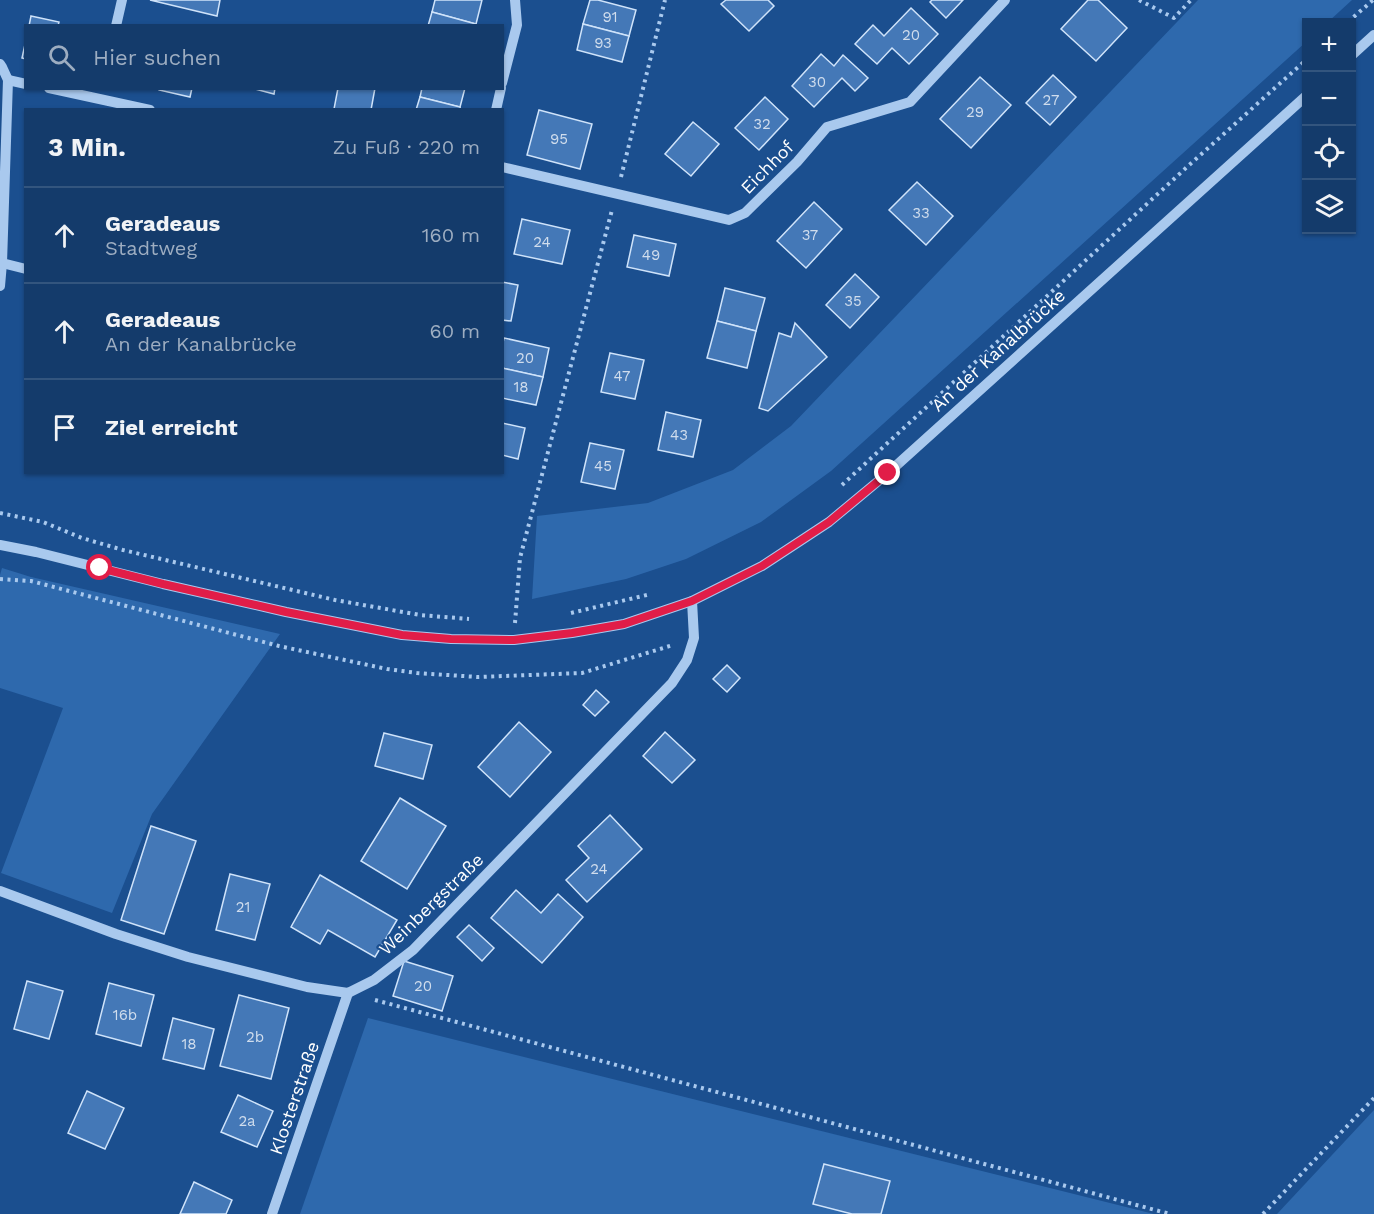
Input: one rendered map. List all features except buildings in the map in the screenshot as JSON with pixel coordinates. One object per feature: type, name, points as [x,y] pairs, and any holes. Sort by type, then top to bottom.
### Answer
[{"type":"street","points":[[116,24],[122,0]]},
{"type":"street","points":[[504,75],[517,25],[515,0]]},
{"type":"street","name":"Eichhof","points":[[504,167],[729,220],[745,213],[797,162],[827,128],[910,102],[1005,0]]},
{"type":"street","points":[[1356,51],[1374,35]]},
{"type":"street","points":[[0,64],[8,80],[0,286]]},
{"type":"street","points":[[8,80],[24,84]]},
{"type":"street","points":[[66,90],[101,94],[144,108]]},
{"type":"street","points":[[496,108],[501,90]]},
{"type":"street","name":"An der Kanalbrücke","points":[[0,545],[286,612],[402,635],[451,639],[514,640],[572,633],[624,624],[692,601],[762,566],[829,522],[888,473],[1302,100]]},
{"type":"street","points":[[2,263],[24,268]]},
{"type":"street","name":"Weinbergstraße","points":[[348,993],[374,980],[413,950],[672,683],[687,660],[694,638],[692,601]]},
{"type":"street","points":[[0,891],[116,934],[188,957],[307,987],[348,993]]},
{"type":"street","name":"Klosterstraße","points":[[272,1214],[348,993]]},
{"type":"path","points":[[514,640],[520,558],[665,0]]},
{"type":"path","points":[[1139,0],[1174,18],[1191,0]]},
{"type":"path","points":[[1353,18],[1373,0]]},
{"type":"path","points":[[842,485],[1302,64]]},
{"type":"path","points":[[0,513],[43,522],[82,538],[123,550],[335,600],[420,615],[474,620]]},
{"type":"path","points":[[0,579],[31,581]]},
{"type":"path","points":[[564,615],[652,594]]},
{"type":"path","points":[[505,623],[525,621]]},
{"type":"path","points":[[348,993],[1170,1214]]},
{"type":"path","points":[[1263,1214],[1374,1098]]},
{"type":"shaded area","points":[[1198,0],[1352,0],[1332,18],[1302,18],[1302,46],[831,471],[761,522],[686,559],[626,579],[532,599],[537,516],[648,503],[733,470],[791,426]]},
{"type":"shaded area","points":[[2,568],[31,577],[280,634],[152,814],[112,913],[1,873],[63,708],[0,688],[0,575]]},
{"type":"shaded area","points":[[368,1018],[1154,1214],[300,1214]]},
{"type":"shaded area","points":[[1374,1110],[1374,1214],[1277,1214]]},
{"type":"route","points":[[100,568],[286,612],[402,635],[451,639],[514,640],[624,624],[692,601],[762,566],[829,522],[888,473]]}]
